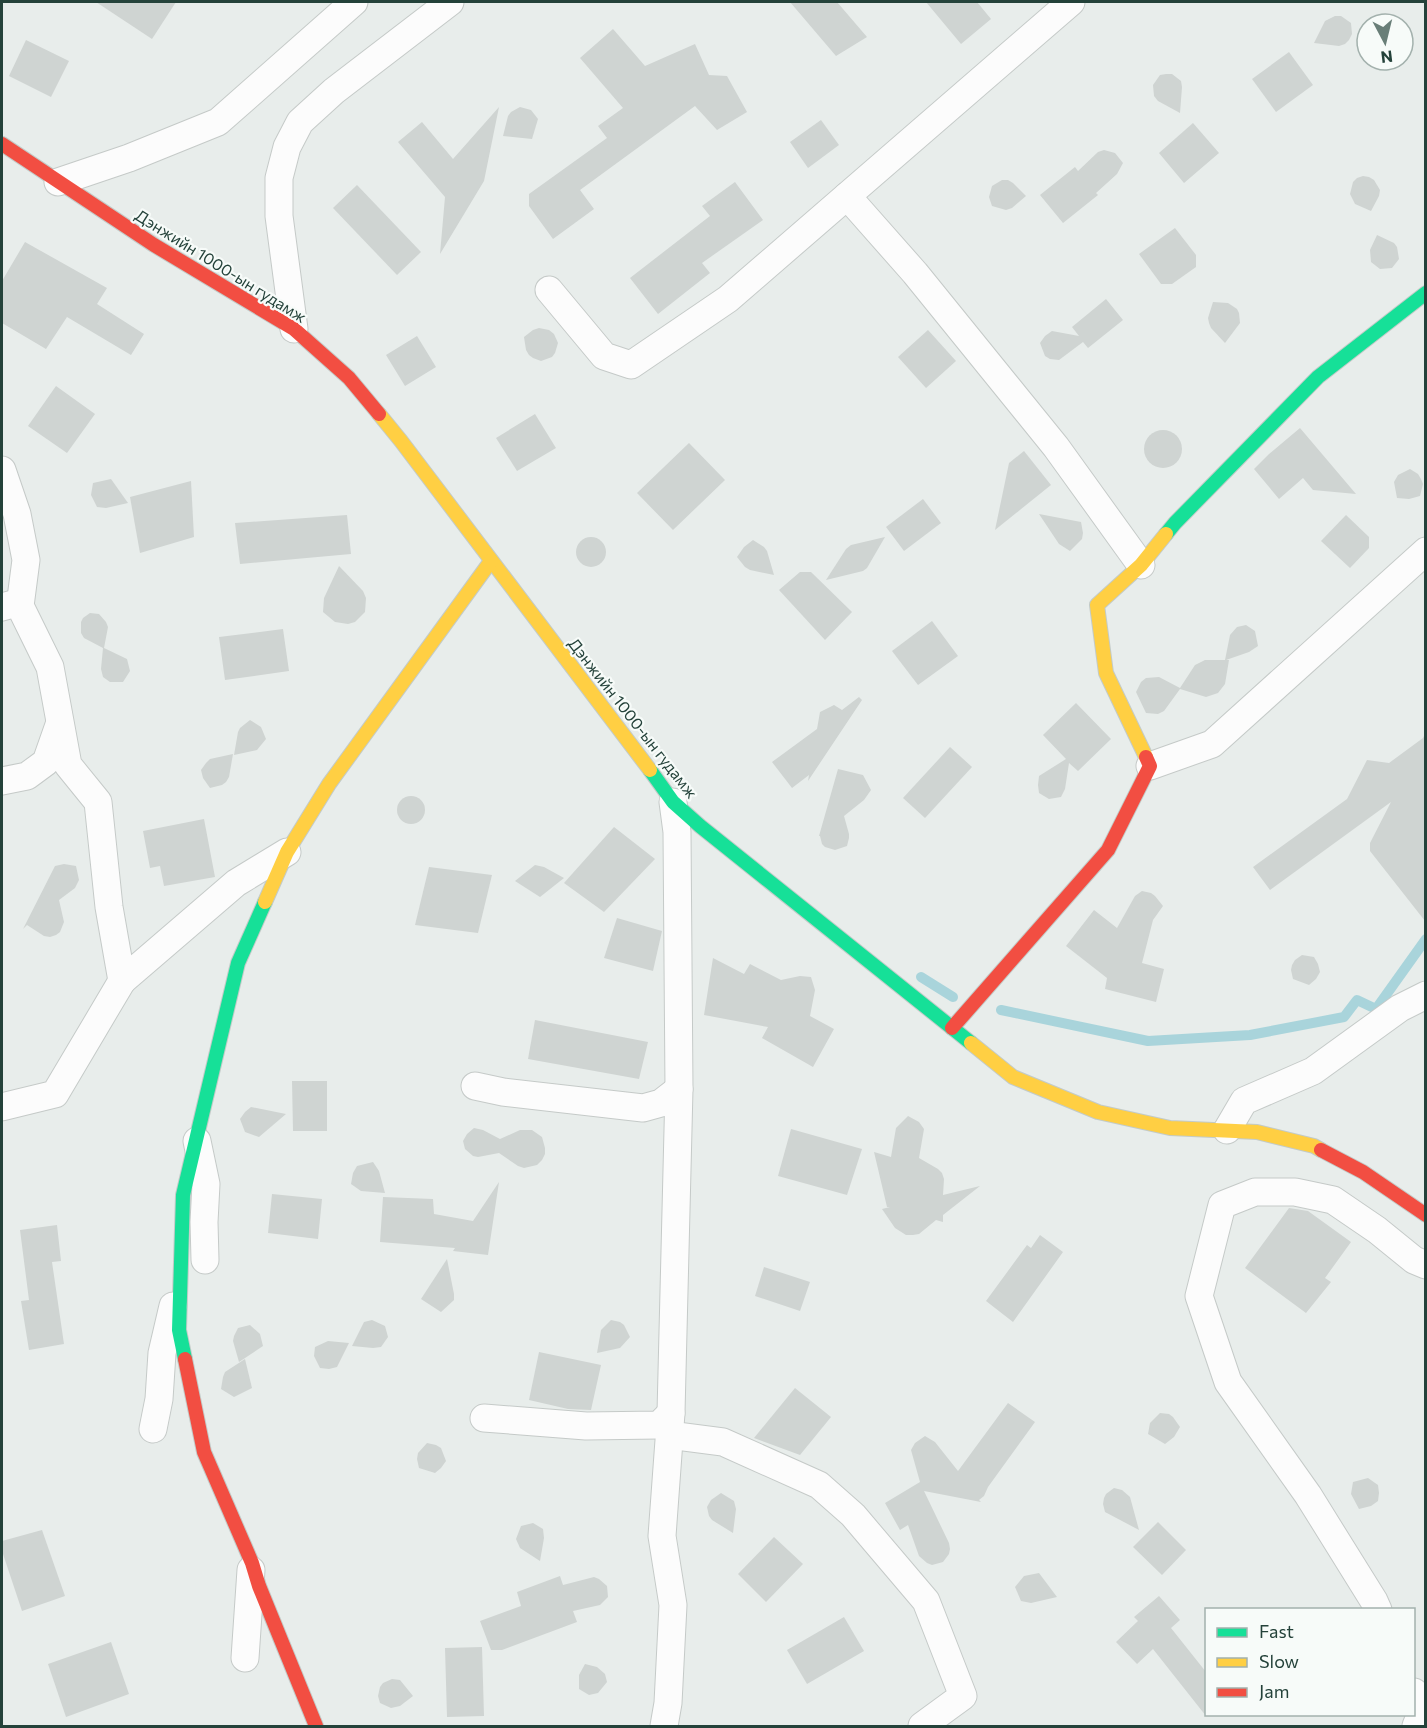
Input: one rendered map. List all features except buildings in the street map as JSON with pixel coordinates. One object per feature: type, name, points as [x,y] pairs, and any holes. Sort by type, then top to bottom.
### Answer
[{"type":"street","points":[[58,182],[129,158],[218,122],[354,2]]},
{"type":"street","points":[[294,328],[279,216],[279,178],[286,147],[300,122],[334,91],[450,2]]},
{"type":"street","points":[[549,290],[604,356],[631,365],[728,298],[1071,2]]},
{"type":"street","name":"Дэнжийн 1000-ын гудамж","points":[[2,144],[154,245],[294,328],[349,378],[401,441],[673,802],[1013,1077],[1098,1112],[1170,1128],[1257,1132],[1314,1146],[1363,1172],[1425,1215]]},
{"type":"street","points":[[847,196],[915,273],[1056,447],[1141,565]]},
{"type":"street","points":[[1150,766],[1106,673],[1097,605],[1141,565],[1175,523],[1318,377],[1425,293]]},
{"type":"street","points":[[2,471],[17,514],[26,560],[11,606],[50,667],[68,765],[98,802],[109,907],[122,981]]},
{"type":"street","points":[[952,1028],[1108,850],[1150,766],[1212,744],[1425,551]]},
{"type":"street","points":[[316,1726],[259,1586],[252,1563],[204,1452],[179,1330],[204,1222],[207,1184],[196,1137],[238,963],[287,852],[328,784],[491,561]]},
{"type":"street","points":[[2,781],[27,776],[46,762],[60,722]]},
{"type":"street","points":[[664,1726],[668,1703],[673,1605],[662,1536],[670,1424],[679,1089],[677,832],[673,802]]},
{"type":"street","points":[[2,1107],[55,1094],[122,981],[236,883],[287,852]]},
{"type":"street","points":[[1227,1130],[1244,1101],[1313,1071],[1400,1008],[1425,995]]},
{"type":"street","points":[[475,1086],[503,1092],[643,1108],[661,1103],[679,1089]]},
{"type":"street","points":[[1377,1608],[1308,1494],[1228,1382],[1198,1296],[1221,1205],[1255,1192],[1295,1192],[1333,1200],[1377,1230],[1414,1260],[1425,1265]]},
{"type":"street","points":[[153,1429],[159,1399],[162,1353],[193,1265]]},
{"type":"street","points":[[483,1418],[586,1426],[670,1424],[723,1442],[819,1485],[853,1515],[926,1600],[963,1696],[922,1726]]},
{"type":"street","points":[[245,1658],[252,1563]]},
{"type":"street","points":[[1415,1696],[1422,1711],[1416,1726]]},
{"type":"waterway","points":[[1001,1010],[1148,1041],[1250,1035],[1344,1017],[1357,1000],[1376,1009],[1426,939]]},
{"type":"waterway","points":[[921,977],[953,997]]},
{"type":"traffic: fast","points":[[1166,534],[1318,377],[1426,293]]},
{"type":"traffic: fast","points":[[650,770],[673,802],[700,826],[971,1043]]},
{"type":"traffic: fast","points":[[185,1359],[179,1330],[183,1195],[238,963],[265,902]]},
{"type":"traffic: slow","points":[[379,414],[650,770]]},
{"type":"traffic: slow","points":[[1146,757],[1106,673],[1097,605],[1141,565],[1166,534]]},
{"type":"traffic: slow","points":[[265,902],[287,852],[329,784],[491,561]]},
{"type":"traffic: slow","points":[[971,1043],[1013,1077],[1098,1112],[1170,1128],[1257,1132],[1314,1146],[1321,1150]]},
{"type":"traffic: jam","points":[[2,144],[154,245],[294,329],[349,378],[379,414]]},
{"type":"traffic: jam","points":[[952,1028],[1108,850],[1150,766],[1146,757]]},
{"type":"traffic: jam","points":[[1321,1150],[1363,1172],[1426,1215]]},
{"type":"traffic: jam","points":[[185,1359],[204,1452],[252,1563],[259,1586],[316,1726]]}]
